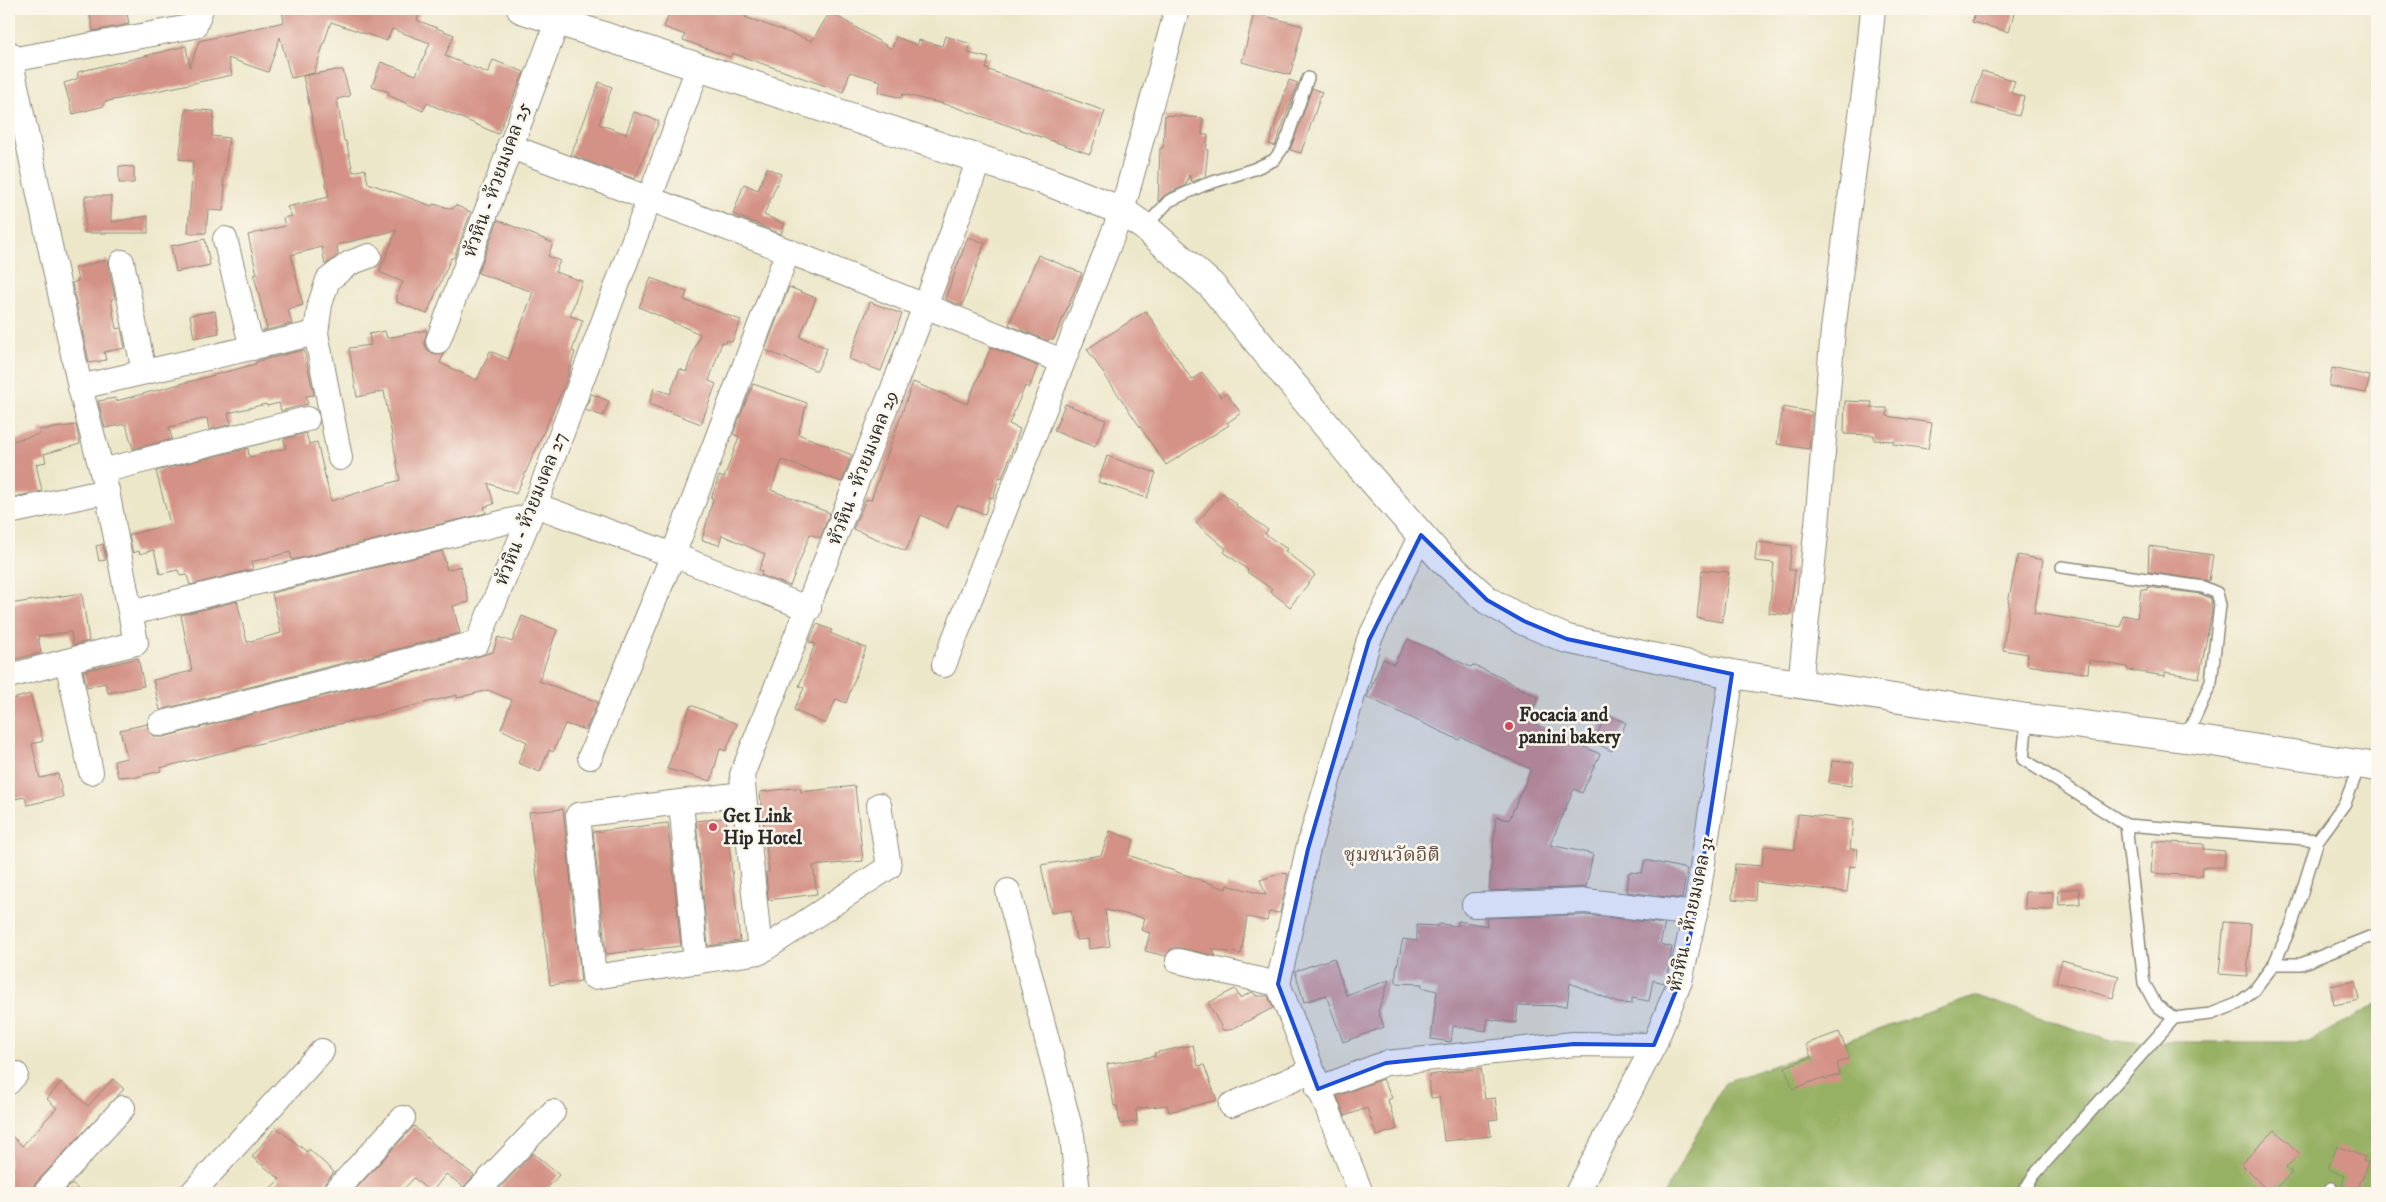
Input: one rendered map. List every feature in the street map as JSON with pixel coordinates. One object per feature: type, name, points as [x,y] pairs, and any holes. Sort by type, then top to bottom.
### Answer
[{"type":"main road","points":[[521,9],[560,15],[698,68],[1046,181],[1122,211],[1145,227],[1211,285],[1359,465],[1442,559],[1487,600],[1524,621],[1567,639],[1732,674],[2027,718],[2186,738],[2369,765]]},
{"type":"street","points":[[9,676],[136,643],[104,481],[80,387],[10,57],[195,26],[201,9]]},
{"type":"street","points":[[944,665],[1122,211],[1177,9]]},
{"type":"street","points":[[1800,684],[1817,524],[1833,330],[1868,62],[1873,9]]},
{"type":"street","name":"หัวหิน - ห้วยมงคล 25","points":[[438,341],[509,146],[560,15]]},
{"type":"street","name":"หัวหิน - ห้วยมงคล 27","points":[[160,724],[477,643],[532,510],[698,68]]},
{"type":"street","points":[[509,146],[788,250],[926,304],[1062,361]]},
{"type":"street","name":"หัวหิน - ห้วยมงคล 29","points":[[742,784],[926,304],[979,160]]},
{"type":"street","points":[[225,239],[252,348]]},
{"type":"street","points":[[590,757],[673,555],[788,250]]},
{"type":"street","points":[[340,458],[316,333],[320,304],[328,280],[350,263],[369,256]]},
{"type":"street","points":[[122,262],[144,372]]},
{"type":"street","points":[[80,387],[316,333]]},
{"type":"street","points":[[9,512],[308,418]]},
{"type":"street","points":[[131,613],[532,510],[673,555],[809,609]]},
{"type":"street","points":[[1361,1193],[1278,984],[1308,849],[1369,640],[1420,535]]},
{"type":"street","points":[[67,661],[91,772]]},
{"type":"street","name":"หัวหิน - ห้วยมงคล 31","points":[[1577,1193],[1654,1045],[1680,981],[1695,914],[1732,674]]},
{"type":"street","points":[[760,952],[742,784],[681,803],[578,815],[594,977],[760,952],[889,867],[879,805]]},
{"type":"street","points":[[681,803],[696,962]]},
{"type":"street","points":[[1008,891],[1072,1135],[1078,1193]]},
{"type":"street","points":[[1474,905],[1586,901],[1695,914]]},
{"type":"street","points":[[1178,961],[1278,984]]},
{"type":"street","points":[[1231,1105],[1315,1080],[1386,1063],[1574,1044],[1654,1045]]},
{"type":"street","points":[[192,1193],[322,1051]]},
{"type":"street","points":[[45,1193],[123,1108]]},
{"type":"street","points":[[476,1193],[553,1112]]},
{"type":"street","points":[[334,1193],[403,1118]]},
{"type":"lane","points":[[1145,227],[1169,201],[1204,185],[1254,169],[1274,160],[1288,136],[1308,78]]},
{"type":"lane","points":[[2062,567],[2203,587],[2217,594],[2220,605],[2211,682],[2186,738]]},
{"type":"lane","points":[[2027,718],[2022,760],[2126,825],[2318,840]]},
{"type":"lane","points":[[2126,825],[2144,983],[2156,1005],[2174,1018],[2211,1014],[2237,1004],[2254,991],[2274,964],[2292,924],[2318,840],[2345,803],[2369,765]]},
{"type":"lane","points":[[2274,964],[2301,964],[2377,934]]},
{"type":"lane","points":[[2023,1193],[2034,1175],[2174,1018]]},
{"type":"highlighted area","points":[[1421,535],[1487,600],[1524,621],[1567,639],[1732,674],[1695,914],[1680,981],[1654,1045],[1574,1044],[1386,1063],[1318,1089],[1278,984],[1308,849],[1369,640]]},
{"type":"green space","points":[[1977,996],[2114,1042],[2308,1042],[2377,1004],[2377,1193],[1665,1193],[1725,1082]]},
{"type":"building","points":[[89,9],[126,9],[129,24],[93,31]]},
{"type":"building","points":[[282,9],[421,9],[417,20],[454,35],[445,56],[488,73],[493,60],[524,72],[498,134],[427,103],[423,111],[388,95],[389,92],[372,86],[381,62],[416,75],[430,43],[392,29],[387,41],[331,22],[314,73],[291,78],[280,37],[268,72],[228,58],[232,75],[104,102],[104,106],[73,114],[64,83],[77,79],[78,72],[186,46],[190,67],[199,41],[284,22]]},
{"type":"building","points":[[671,9],[748,9],[745,17],[812,41],[830,12],[892,49],[896,37],[917,45],[919,40],[942,46],[945,36],[971,44],[968,53],[989,58],[986,69],[1105,111],[1090,154],[952,106],[903,94],[902,98],[878,92],[881,81],[850,72],[843,92],[732,53],[730,57],[683,40],[685,35],[664,27]]},
{"type":"building","points":[[1976,9],[2015,9],[2009,32],[1972,22]]},
{"type":"building","points":[[1254,13],[1303,26],[1290,75],[1242,62]]},
{"type":"building","points":[[343,70],[350,96],[337,99],[344,141],[346,141],[353,172],[365,169],[368,183],[432,206],[433,204],[453,209],[455,205],[471,212],[454,258],[451,258],[427,314],[397,302],[397,295],[403,282],[379,272],[397,230],[337,245],[338,255],[325,265],[322,247],[291,255],[303,305],[288,309],[292,324],[262,331],[267,329],[254,275],[257,274],[248,235],[285,226],[283,218],[292,216],[287,207],[329,197],[303,76]]},
{"type":"building","points":[[1982,71],[2015,81],[2011,93],[2024,97],[2019,116],[1972,103]]},
{"type":"building","points":[[1289,80],[1298,83],[1275,146],[1269,144]]},
{"type":"building","points":[[599,82],[612,87],[599,124],[626,134],[634,112],[659,121],[635,179],[571,155]]},
{"type":"building","points":[[1312,88],[1322,92],[1301,153],[1290,150]]},
{"type":"building","points":[[186,109],[214,111],[212,136],[229,138],[223,186],[225,186],[223,211],[208,210],[206,233],[188,233],[193,161],[179,159]]},
{"type":"building","points":[[1165,115],[1203,118],[1202,135],[1208,135],[1206,150],[1208,150],[1205,177],[1192,182],[1189,175],[1186,185],[1166,194],[1158,202],[1160,148],[1163,148]]},
{"type":"building","points":[[119,166],[134,167],[134,183],[119,183]]},
{"type":"building","points":[[767,168],[781,174],[764,215],[785,224],[781,234],[733,214],[744,184],[758,190]]},
{"type":"building","points":[[85,196],[111,196],[111,222],[148,216],[148,233],[85,233]]},
{"type":"building","points":[[498,220],[553,243],[548,256],[560,261],[555,272],[582,281],[570,316],[583,320],[572,351],[575,352],[565,384],[516,494],[488,483],[494,504],[484,507],[486,513],[292,560],[290,552],[251,562],[253,569],[190,585],[187,575],[180,576],[178,570],[160,574],[154,550],[140,554],[139,551],[133,553],[129,535],[170,524],[156,471],[248,448],[249,457],[286,448],[284,439],[306,433],[309,444],[317,442],[331,501],[400,480],[384,391],[357,397],[349,348],[371,345],[369,334],[385,331],[387,338],[427,330],[424,343],[427,349],[434,354],[444,353],[440,363],[477,380],[490,351],[509,359],[533,292],[478,273]]},
{"type":"building","points":[[968,237],[985,243],[962,306],[945,299]]},
{"type":"building","points":[[205,239],[210,265],[176,272],[171,246]]},
{"type":"building","points":[[1038,255],[1082,273],[1054,339],[1049,339],[1048,341],[1009,325]]},
{"type":"building","points":[[107,260],[115,298],[111,299],[116,329],[121,328],[125,348],[104,352],[106,360],[89,363],[72,283],[78,281],[75,268]]},
{"type":"building","points":[[651,278],[687,292],[684,300],[741,320],[732,342],[727,340],[726,343],[722,342],[709,381],[716,384],[701,424],[649,404],[654,388],[670,394],[680,369],[686,372],[700,334],[639,307]]},
{"type":"building","points":[[789,287],[816,298],[800,337],[827,348],[817,371],[765,350]]},
{"type":"building","points":[[870,302],[902,314],[881,371],[849,359]]},
{"type":"building","points":[[215,311],[219,333],[194,338],[190,315]]},
{"type":"building","points":[[1146,311],[1192,380],[1202,372],[1221,397],[1226,393],[1241,413],[1227,423],[1229,425],[1166,465],[1087,349]]},
{"type":"building","points":[[991,347],[1038,366],[1029,388],[1025,386],[1009,424],[1020,429],[1002,478],[999,477],[993,498],[990,497],[985,514],[957,505],[947,528],[921,515],[906,551],[853,529],[866,499],[871,500],[913,382],[967,404]]},
{"type":"building","points":[[304,350],[314,395],[306,396],[308,404],[281,411],[279,403],[267,406],[266,404],[228,413],[231,424],[209,430],[207,418],[169,427],[172,439],[133,449],[126,424],[105,428],[98,401],[115,398],[116,401]]},
{"type":"building","points":[[2332,368],[2370,376],[2366,393],[2329,386]]},
{"type":"building","points":[[753,384],[807,403],[798,434],[852,455],[842,482],[782,460],[771,490],[830,513],[820,538],[810,534],[790,586],[761,575],[762,571],[759,570],[765,554],[722,535],[719,545],[702,540],[713,499],[711,498],[719,476],[724,478],[739,437],[733,434]]},
{"type":"building","points":[[591,394],[609,401],[603,416],[585,410]]},
{"type":"building","points":[[1845,401],[1872,402],[1871,408],[1887,408],[1887,416],[1932,423],[1928,449],[1893,444],[1894,441],[1874,440],[1874,435],[1844,434]]},
{"type":"building","points":[[1065,404],[1106,420],[1095,447],[1054,431]]},
{"type":"building","points":[[1783,407],[1812,412],[1809,449],[1777,444]]},
{"type":"building","points":[[76,425],[80,444],[44,454],[46,462],[36,464],[42,491],[9,498],[9,442],[40,434],[39,430]]},
{"type":"building","points":[[1107,456],[1156,473],[1147,498],[1098,482]]},
{"type":"building","points":[[1223,493],[1236,506],[1268,530],[1265,534],[1287,549],[1285,551],[1315,575],[1290,607],[1270,591],[1272,589],[1247,572],[1248,570],[1224,552],[1226,549],[1196,523]]},
{"type":"building","points":[[1757,542],[1792,546],[1789,570],[1795,570],[1790,615],[1769,613],[1774,563],[1755,561]]},
{"type":"building","points":[[103,544],[106,560],[99,561],[96,546]]},
{"type":"building","points":[[2149,546],[2213,555],[2209,581],[2148,572]]},
{"type":"building","points":[[442,551],[447,570],[460,566],[469,602],[453,606],[460,633],[160,710],[153,680],[192,671],[181,615],[237,601],[247,642],[281,633],[272,593]]},
{"type":"building","points":[[2018,555],[2043,560],[2034,613],[2121,627],[2123,615],[2137,618],[2141,589],[2148,590],[2148,587],[2201,594],[2211,599],[2212,611],[2199,678],[2165,672],[2165,676],[2128,670],[2127,667],[2089,660],[2088,673],[2064,671],[2027,665],[2028,654],[2003,650],[2008,602]]},
{"type":"building","points":[[1702,570],[1729,572],[1722,622],[1697,618]]},
{"type":"building","points":[[82,593],[89,641],[73,645],[71,632],[38,636],[41,653],[9,661],[9,604]]},
{"type":"building","points":[[522,616],[557,630],[539,681],[598,702],[586,730],[565,724],[553,752],[549,750],[540,772],[518,763],[527,742],[501,729],[512,700],[488,690],[457,698],[457,695],[160,768],[161,771],[132,778],[131,776],[118,777],[114,761],[127,758],[120,730],[147,724],[151,734],[163,737],[480,656],[493,652],[498,637],[512,642]]},
{"type":"building","points":[[817,624],[832,630],[830,633],[866,648],[846,703],[836,699],[825,724],[794,710],[804,688],[799,686],[815,644],[809,642]]},
{"type":"building","points":[[1408,639],[1471,667],[1473,665],[1496,675],[1539,698],[1527,720],[1600,754],[1582,793],[1574,789],[1550,845],[1593,854],[1586,887],[1489,891],[1496,817],[1509,820],[1531,769],[1461,737],[1459,740],[1367,697],[1383,659],[1394,664]]},
{"type":"building","points":[[138,658],[144,686],[108,693],[105,683],[87,687],[83,671]]},
{"type":"building","points":[[30,694],[43,741],[32,744],[40,778],[58,774],[63,797],[27,805],[25,797],[9,800],[9,700]]},
{"type":"building","points":[[691,705],[737,724],[726,751],[720,749],[711,781],[667,769]]},
{"type":"building","points":[[1607,714],[1626,723],[1612,751],[1593,742]]},
{"type":"building","points":[[1832,761],[1854,763],[1851,786],[1829,783]]},
{"type":"building","points":[[855,786],[863,861],[813,866],[817,894],[768,900],[766,872],[769,872],[760,792],[800,788],[801,792]]},
{"type":"building","points":[[563,809],[581,981],[550,985],[529,812]]},
{"type":"building","points":[[1798,814],[1853,820],[1850,849],[1858,849],[1856,867],[1850,866],[1847,892],[1756,882],[1755,901],[1732,899],[1735,864],[1762,866],[1764,846],[1795,850]]},
{"type":"building","points":[[726,818],[740,941],[708,946],[696,821]]},
{"type":"building","points":[[668,823],[681,946],[606,954],[593,832]]},
{"type":"building","points":[[1110,831],[1134,840],[1128,855],[1226,889],[1227,885],[1266,895],[1260,880],[1282,873],[1288,874],[1280,913],[1269,912],[1267,921],[1247,917],[1241,954],[1212,949],[1216,956],[1176,947],[1171,949],[1166,956],[1145,951],[1150,933],[1141,930],[1145,918],[1105,910],[1110,946],[1089,949],[1088,939],[1076,940],[1071,910],[1051,913],[1041,865],[1101,855]]},
{"type":"building","points":[[2153,841],[2203,844],[2203,849],[2225,851],[2224,867],[2202,867],[2201,876],[2151,873]]},
{"type":"building","points":[[1645,860],[1687,869],[1682,899],[1627,892],[1629,872],[1642,873]]},
{"type":"building","points":[[2079,888],[2080,904],[2059,905],[2058,890]]},
{"type":"building","points":[[2025,892],[2053,892],[2053,910],[2025,909]]},
{"type":"building","points":[[1585,915],[1665,924],[1660,944],[1672,947],[1668,972],[1664,983],[1653,980],[1649,1001],[1632,998],[1632,1004],[1618,1003],[1570,983],[1567,1006],[1518,1005],[1516,1023],[1488,1019],[1486,1031],[1453,1026],[1451,1042],[1431,1039],[1437,991],[1421,987],[1422,984],[1396,983],[1396,971],[1403,939],[1417,941],[1417,925],[1438,926],[1439,924],[1458,926],[1458,921],[1487,926],[1486,918]]},
{"type":"building","points":[[2224,922],[2251,924],[2247,976],[2219,974]]},
{"type":"building","points":[[1334,958],[1346,995],[1389,980],[1378,1011],[1384,1027],[1343,1042],[1326,995],[1304,1002],[1295,971]]},
{"type":"building","points":[[2062,960],[2119,976],[2113,998],[2056,982]]},
{"type":"building","points":[[2355,981],[2359,1000],[2334,1005],[2330,986]]},
{"type":"building","points":[[1235,989],[1240,998],[1252,992],[1257,996],[1268,996],[1273,1008],[1230,1030],[1223,1030],[1208,1003]]},
{"type":"building","points":[[1839,1032],[1850,1058],[1837,1063],[1840,1075],[1824,1079],[1824,1077],[1793,1089],[1785,1067],[1811,1057],[1806,1044]]},
{"type":"building","points":[[1193,1045],[1198,1066],[1204,1065],[1217,1100],[1169,1112],[1167,1105],[1136,1109],[1137,1122],[1120,1124],[1117,1106],[1114,1106],[1107,1064],[1155,1056],[1154,1053]]},
{"type":"building","points":[[1481,1068],[1485,1099],[1495,1098],[1498,1119],[1489,1120],[1491,1136],[1444,1141],[1439,1097],[1431,1098],[1429,1075]]},
{"type":"building","points":[[113,1079],[124,1089],[35,1184],[32,1193],[9,1193],[9,1133],[22,1146],[57,1108],[47,1099],[61,1082],[88,1106]]},
{"type":"building","points":[[1383,1079],[1392,1098],[1388,1100],[1397,1129],[1377,1136],[1367,1108],[1345,1116],[1337,1096]]},
{"type":"building","points":[[414,1126],[439,1149],[474,1175],[464,1187],[446,1174],[431,1193],[414,1178],[400,1193],[352,1193]]},
{"type":"building","points":[[276,1127],[307,1152],[309,1149],[334,1172],[324,1184],[321,1193],[265,1193],[280,1179],[252,1157]]},
{"type":"building","points":[[2275,1130],[2300,1154],[2286,1167],[2292,1173],[2270,1193],[2241,1164]]},
{"type":"building","points":[[2337,1146],[2365,1157],[2363,1161],[2368,1163],[2357,1191],[2342,1185],[2345,1176],[2328,1169]]},
{"type":"building","points":[[533,1153],[559,1175],[543,1193],[495,1193]]},
{"type":"building","points":[[72,1184],[82,1193],[63,1193]]},
{"type":"place","name":"Focacia and panini bakery","points":[[1509,726]]},
{"type":"place","name":"Get Link Hip Hotel","points":[[713,827]]},
{"type":"district","name":"ชุมชนวัดอิติ","points":[[1392,855]]}]
